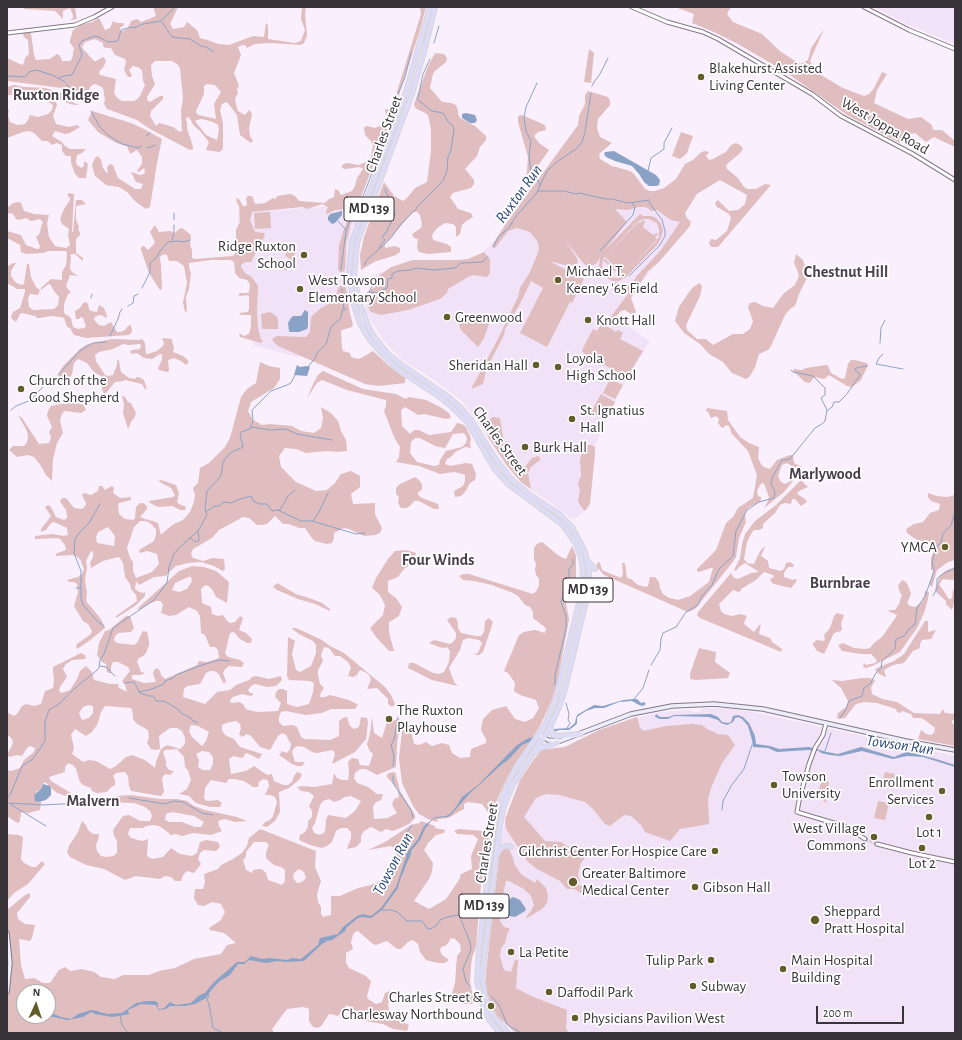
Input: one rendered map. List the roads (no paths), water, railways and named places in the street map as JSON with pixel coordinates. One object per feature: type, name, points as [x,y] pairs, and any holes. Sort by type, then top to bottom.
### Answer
[{"type":"main road","name":"Charles Street","points":[[430,7],[406,92],[352,241],[349,275],[354,305],[360,324],[376,348],[397,369],[447,402],[468,423],[494,468],[505,481],[554,517],[565,528],[576,544],[581,557],[583,573],[582,595],[555,701],[539,734],[518,764],[498,808],[478,958],[477,981],[483,1006],[490,1021],[500,1033]]},
{"type":"main road","name":"Charles Street","points":[[435,7],[412,94],[358,243],[355,255],[354,274],[359,302],[370,330],[388,354],[443,393],[461,408],[471,420],[497,461],[512,480],[524,491],[559,514],[572,527],[582,545],[589,569],[588,595],[567,682],[559,707],[544,737],[516,778],[504,806],[500,825],[482,980],[485,996],[492,1014],[508,1033]]},
{"type":"main road","points":[[541,508],[549,510],[567,526],[572,527],[572,531],[578,542],[581,557]]},
{"type":"main road","points":[[531,756],[540,748],[565,740],[631,714],[662,707],[696,704],[722,704],[754,707],[955,750]]},
{"type":"main road","points":[[550,727],[553,734],[557,736],[581,734]]},
{"type":"main road","points":[[539,734],[548,740],[557,742]]},
{"type":"main road","points":[[495,858],[502,847],[511,847]]},
{"type":"main road","points":[[7,933],[10,963],[7,992]]},
{"type":"street","points":[[7,33],[75,25],[112,7]]},
{"type":"street","name":"West Joppa Road","points":[[632,7],[667,22],[703,32],[718,39],[807,91],[841,116],[913,154],[955,180]]},
{"type":"street","points":[[864,7],[914,32],[955,49]]},
{"type":"street","points":[[826,723],[812,755],[801,791],[797,812],[847,827],[865,839]]},
{"type":"street","points":[[877,844],[912,854],[955,862]]},
{"type":"water","points":[[466,113],[475,115],[477,120],[475,123],[470,123],[462,118],[462,114]]},
{"type":"water","points":[[614,151],[656,175],[660,180],[659,185],[649,186],[644,182],[632,166],[615,161],[606,157],[604,154],[605,152]]},
{"type":"water","points":[[342,211],[342,215],[335,223],[332,224],[328,220],[330,214]]},
{"type":"water","points":[[305,310],[308,312],[307,329],[299,332],[290,332],[288,323],[291,318],[293,316],[301,316]]},
{"type":"water","points":[[297,365],[300,367],[310,367],[307,376],[294,375]]},
{"type":"water","name":"Towson Run","points":[[637,699],[641,703],[644,702],[646,704],[643,706],[632,701],[619,702],[604,708],[595,708],[586,711],[577,717],[577,724],[569,730],[559,730],[522,745],[508,760],[470,793],[451,815],[447,817],[435,818],[431,821],[420,840],[411,851],[398,888],[382,910],[371,918],[358,918],[347,927],[345,931],[332,940],[322,944],[304,961],[278,961],[266,963],[249,960],[244,964],[238,964],[230,975],[220,981],[212,989],[206,998],[195,1004],[170,1006],[166,1009],[159,1010],[156,1005],[141,1004],[128,1010],[129,1014],[112,1017],[91,1012],[83,1017],[68,1020],[56,1018],[56,1015],[71,1019],[78,1014],[91,1010],[108,1014],[122,1013],[136,1003],[147,1001],[155,1001],[158,1003],[158,1008],[160,1009],[164,1008],[170,1002],[176,1005],[191,1003],[198,996],[205,993],[213,983],[237,962],[245,962],[251,956],[262,959],[301,959],[318,945],[320,938],[338,934],[343,927],[357,916],[363,914],[371,916],[381,908],[396,887],[408,851],[418,839],[424,826],[435,817],[450,814],[462,797],[478,785],[517,745],[527,739],[554,729],[569,728],[575,723],[577,715],[594,705],[603,706],[623,700]]},
{"type":"water","name":"Towson Run","points":[[656,714],[660,717],[669,717],[674,715],[711,714],[718,717],[722,722],[728,723],[731,722],[733,716],[738,715],[743,717],[749,723],[755,736],[756,744],[779,749],[809,747],[838,754],[861,747],[894,757],[906,752],[936,759],[955,765],[955,767],[923,757],[907,756],[893,759],[862,751],[840,756],[808,750],[777,752],[768,748],[753,747],[748,726],[738,717],[727,725],[709,717],[674,716],[668,719],[660,719],[655,717]]},
{"type":"water","points":[[43,784],[50,786],[51,795],[46,800],[38,802],[35,801],[34,795],[41,789]]},
{"type":"water","points":[[513,897],[520,900],[526,909],[515,917],[509,916],[507,911],[508,900]]},
{"type":"waterway","points":[[59,78],[72,75],[82,55],[79,45],[82,41],[94,36],[108,42],[118,41],[121,30],[161,21],[175,7]]},
{"type":"waterway","points":[[162,22],[172,37],[190,39],[214,52]]},
{"type":"waterway","points":[[434,43],[439,26]]},
{"type":"waterway","points":[[396,99],[405,77],[411,53]]},
{"type":"waterway","name":"Ruxton Run","points":[[592,86],[608,58]]},
{"type":"waterway","points":[[418,98],[423,74],[430,59]]},
{"type":"waterway","points":[[7,76],[25,77],[29,72],[36,70],[52,75],[65,82]]},
{"type":"waterway","points":[[531,174],[529,155],[531,141],[526,131],[524,118],[526,107],[537,83]]},
{"type":"waterway","points":[[66,84],[85,103]]},
{"type":"waterway","name":"Ruxton Run","points":[[493,247],[499,236],[508,229],[517,215],[536,194],[547,171],[558,161],[576,149],[582,142],[591,93]]},
{"type":"waterway","points":[[364,265],[367,260],[391,238],[401,224],[443,181],[447,171],[448,157],[451,150],[454,129],[453,126],[449,123],[443,113],[432,111],[417,99]]},
{"type":"waterway","points":[[91,111],[100,127],[108,135],[122,144],[138,148],[141,146]]},
{"type":"waterway","points":[[341,269],[346,231],[350,220],[362,199],[391,124]]},
{"type":"waterway","points":[[648,171],[651,158],[664,149],[664,143],[672,128]]},
{"type":"waterway","points":[[146,136],[150,133]]},
{"type":"waterway","points":[[147,147],[149,148],[155,145]]},
{"type":"waterway","name":"Ruxton Run","points":[[535,179],[538,180],[540,185]]},
{"type":"waterway","points":[[379,248],[385,240],[382,237],[387,231],[395,214],[393,202],[386,193],[385,189]]},
{"type":"waterway","points":[[538,191],[564,191],[628,203],[650,200]]},
{"type":"waterway","points":[[629,276],[660,245],[665,236],[662,220],[649,202]]},
{"type":"waterway","points":[[600,251],[633,215],[635,207],[632,203]]},
{"type":"waterway","points":[[174,213],[174,220]]},
{"type":"waterway","points":[[338,221],[346,230]]},
{"type":"waterway","points":[[172,240],[174,225]]},
{"type":"waterway","points":[[142,288],[150,272],[150,263],[156,258],[168,242],[183,242],[190,240]]},
{"type":"waterway","name":"Ruxton Run","points":[[363,299],[371,292],[376,293],[387,288],[388,279],[392,278],[392,274],[398,271],[416,268],[434,270],[455,268],[461,263],[483,262],[487,257]]},
{"type":"waterway","points":[[369,292],[373,284],[371,278]]},
{"type":"waterway","points":[[342,289],[344,310]]},
{"type":"waterway","points":[[91,298],[92,294]]},
{"type":"waterway","points":[[128,306],[133,303],[134,296],[138,294]]},
{"type":"waterway","points":[[110,336],[122,309]]},
{"type":"waterway","name":"Ruxton Run","points":[[308,367],[316,357],[316,354],[326,344],[331,327],[341,318],[342,310],[346,309]]},
{"type":"waterway","points":[[880,343],[881,328],[885,320]]},
{"type":"waterway","points":[[58,375],[80,351],[93,343],[106,342]]},
{"type":"waterway","points":[[883,354],[876,364],[903,369]]},
{"type":"waterway","points":[[827,411],[832,407],[834,402],[839,402],[847,394],[860,375],[855,370],[856,368],[867,366]]},
{"type":"waterway","points":[[651,665],[660,650],[663,633],[676,627],[686,612],[698,605],[702,596],[712,585],[719,569],[733,556],[736,531],[747,510],[759,502],[774,498],[775,492],[771,484],[772,478],[782,460],[790,459],[815,428],[825,421],[827,410],[821,398],[825,395],[825,388],[813,376],[793,372],[791,370]]},
{"type":"waterway","name":"Ruxton Run","points":[[7,798],[10,795],[22,766],[33,759],[45,741],[45,722],[49,710],[59,704],[99,668],[100,660],[104,654],[113,628],[154,600],[167,583],[169,567],[177,550],[190,538],[196,542],[199,540],[198,531],[207,515],[205,509],[207,491],[221,476],[223,462],[230,453],[243,447],[240,435],[241,432],[250,429],[253,421],[252,410],[271,391],[291,383],[295,375]]},
{"type":"waterway","points":[[11,410],[16,406],[31,400],[47,382],[54,377]]},
{"type":"waterway","points":[[251,427],[271,430],[286,429],[297,434],[332,440]]},
{"type":"waterway","points":[[278,510],[280,510],[288,496],[295,490]]},
{"type":"waterway","points":[[313,521],[328,493]]},
{"type":"waterway","points":[[206,512],[214,506],[219,506],[224,502],[232,503],[251,496],[253,501],[260,504],[267,504],[272,511],[278,510],[301,521],[312,521],[356,534],[365,533]]},
{"type":"waterway","points":[[100,504],[89,523],[75,539],[74,553],[81,571],[81,598],[83,605],[97,621],[104,626]]},
{"type":"waterway","points":[[840,718],[849,701],[862,696],[864,688],[870,684],[876,673],[881,668],[882,661],[895,649],[896,639],[904,636],[915,624],[917,608],[925,596],[934,570],[932,563],[936,547],[941,543],[943,534],[951,525],[955,512]]},
{"type":"waterway","points":[[190,538],[198,531]]},
{"type":"waterway","points":[[555,685],[555,675],[566,629],[566,616],[561,602],[564,585],[569,580],[569,569],[573,565],[573,559]]},
{"type":"waterway","points":[[933,596],[937,589],[937,579],[941,575],[955,568]]},
{"type":"waterway","points":[[76,588],[81,588]]},
{"type":"waterway","points":[[139,692],[164,684],[165,681],[176,675],[199,666],[219,660],[230,661]]},
{"type":"waterway","points":[[100,666],[106,667],[115,676]]},
{"type":"waterway","points":[[634,699],[643,688],[649,670]]},
{"type":"waterway","points":[[124,683],[134,682],[140,693],[153,696],[156,701],[164,701],[198,723]]},
{"type":"waterway","points":[[566,703],[569,714],[568,720],[570,723],[567,728]]},
{"type":"waterway","points":[[393,766],[394,756],[391,745],[394,740],[398,717]]},
{"type":"waterway","points":[[825,751],[831,733]]},
{"type":"waterway","points":[[722,810],[723,801],[731,786],[744,769],[752,745]]},
{"type":"waterway","points":[[393,776],[393,783],[411,810],[413,817]]},
{"type":"waterway","points":[[129,798],[165,804],[174,801],[183,802],[202,813],[213,815]]},
{"type":"waterway","points":[[9,803],[43,805],[82,803]]},
{"type":"waterway","points":[[10,804],[46,826]]},
{"type":"waterway","points":[[408,855],[402,853],[401,849],[406,834],[412,825]]},
{"type":"waterway","name":"Towson Run","points":[[400,879],[404,869]]},
{"type":"waterway","points":[[381,910],[391,910],[397,912],[407,921],[422,921],[427,928],[430,929],[436,926],[440,920],[459,915],[470,942],[471,950],[463,969],[466,982],[471,987]]},
{"type":"waterway","points":[[209,995],[207,1000],[213,1028],[223,1033]]},
{"type":"waterway","points":[[491,996],[499,1005],[507,1024],[521,1033]]},
{"type":"waterway","points":[[120,1014],[122,1025],[128,1033]]},
{"type":"tunnel","points":[[865,839],[877,844]]},
{"type":"place","name":"Blakehurst Assisted Living Center","points":[[701,77]]},
{"type":"place","name":"Ridge Ruxton School","points":[[304,255]]},
{"type":"place","name":"Michael T. Keeney '65 Field","points":[[558,280]]},
{"type":"place","name":"West Towson Elementary School","points":[[300,289]]},
{"type":"place","name":"Greenwood","points":[[447,317]]},
{"type":"place","name":"Knott Hall","points":[[588,320]]},
{"type":"place","name":"Sheridan Hall","points":[[536,365]]},
{"type":"place","name":"Loyola High School","points":[[558,367]]},
{"type":"place","name":"Church of the Good Shepherd","points":[[21,389]]},
{"type":"place","name":"St. Ignatius Hall","points":[[572,419]]},
{"type":"place","name":"Burk Hall","points":[[525,447]]},
{"type":"place","name":"YMCA","points":[[945,547]]},
{"type":"place","name":"The Ruxton Playhouse","points":[[389,719]]},
{"type":"place","name":"Towson University","points":[[774,785]]},
{"type":"place","name":"Enrollment Services","points":[[942,791]]},
{"type":"place","name":"Lot 1","points":[[929,817]]},
{"type":"place","name":"West Village Commons","points":[[874,837]]},
{"type":"place","name":"Lot 2","points":[[922,848]]},
{"type":"place","name":"Gilchrist Center For Hospice Care","points":[[715,851]]},
{"type":"place","name":"Greater Baltimore Medical Center","points":[[573,882]]},
{"type":"place","name":"Gibson Hall","points":[[695,887]]},
{"type":"place","name":"Sheppard Pratt Hospital","points":[[815,920]]},
{"type":"place","name":"La Petite","points":[[511,952]]},
{"type":"place","name":"Tulip Park","points":[[711,960]]},
{"type":"place","name":"Main Hospital Building","points":[[783,969]]},
{"type":"place","name":"Subway","points":[[693,986]]},
{"type":"place","name":"Daffodil Park","points":[[549,992]]},
{"type":"place","name":"Charles Street & Charlesway Northbound","points":[[491,1006]]},
{"type":"place","name":"Physicians Pavilion West","points":[[575,1018]]},
{"type":"district","name":"Ruxton Ridge","points":[[56,95]]},
{"type":"district","name":"Chestnut Hill","points":[[846,272]]},
{"type":"district","name":"Marlywood","points":[[825,474]]},
{"type":"district","name":"Four Winds","points":[[438,560]]},
{"type":"district","name":"Burnbrae","points":[[840,583]]},
{"type":"district","name":"Malvern","points":[[93,801]]}]
